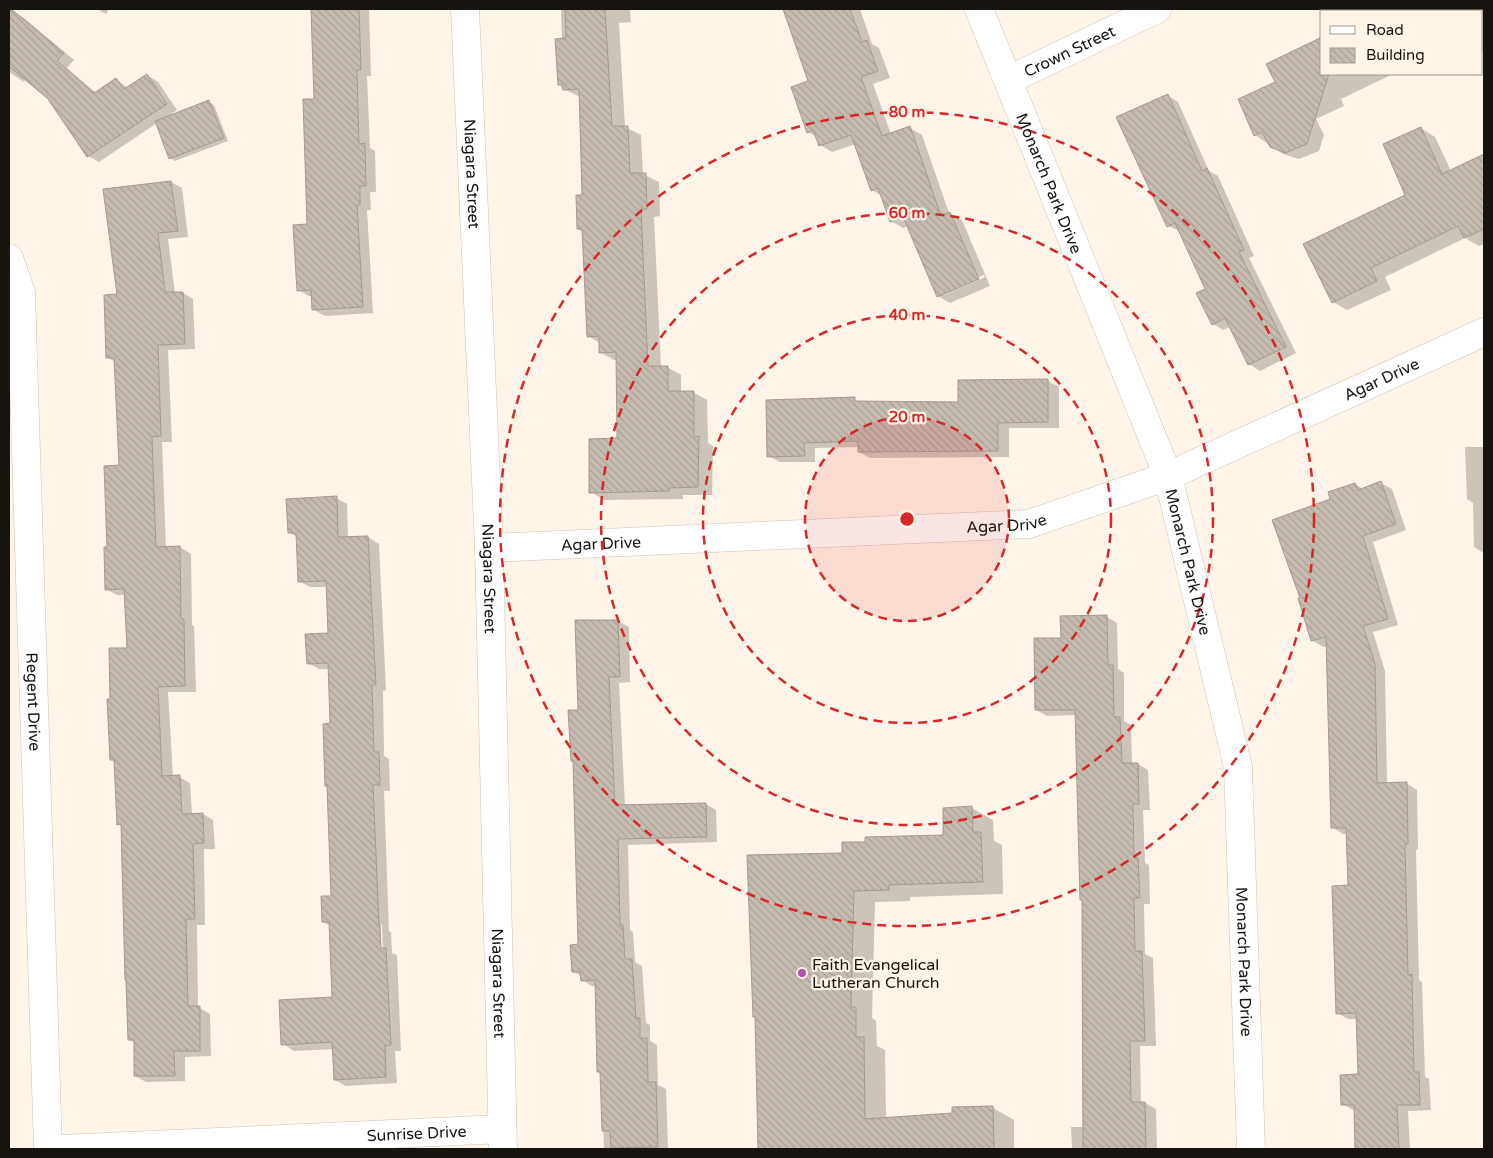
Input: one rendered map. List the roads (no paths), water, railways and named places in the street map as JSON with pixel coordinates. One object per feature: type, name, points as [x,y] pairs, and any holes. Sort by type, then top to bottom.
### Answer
[{"type":"street","name":"Niagara Street","points":[[466,9],[489,548],[502,1139]]},
{"type":"street","name":"Monarch Park Drive","points":[[979,9],[1168,476],[1238,767],[1251,1149]]},
{"type":"street","name":"Crown Street","points":[[1008,80],[1157,9]]},
{"type":"street","name":"Regent Drive","points":[[9,258],[21,293],[48,1149]]},
{"type":"street","name":"Agar Drive","points":[[489,548],[1029,524],[1168,476],[1484,332]]},
{"type":"street","name":"Sunrise Drive","points":[[62,1149],[502,1139]]},
{"type":"place","name":"Faith Evangelical Lutheran Church","points":[[802,973]]}]
